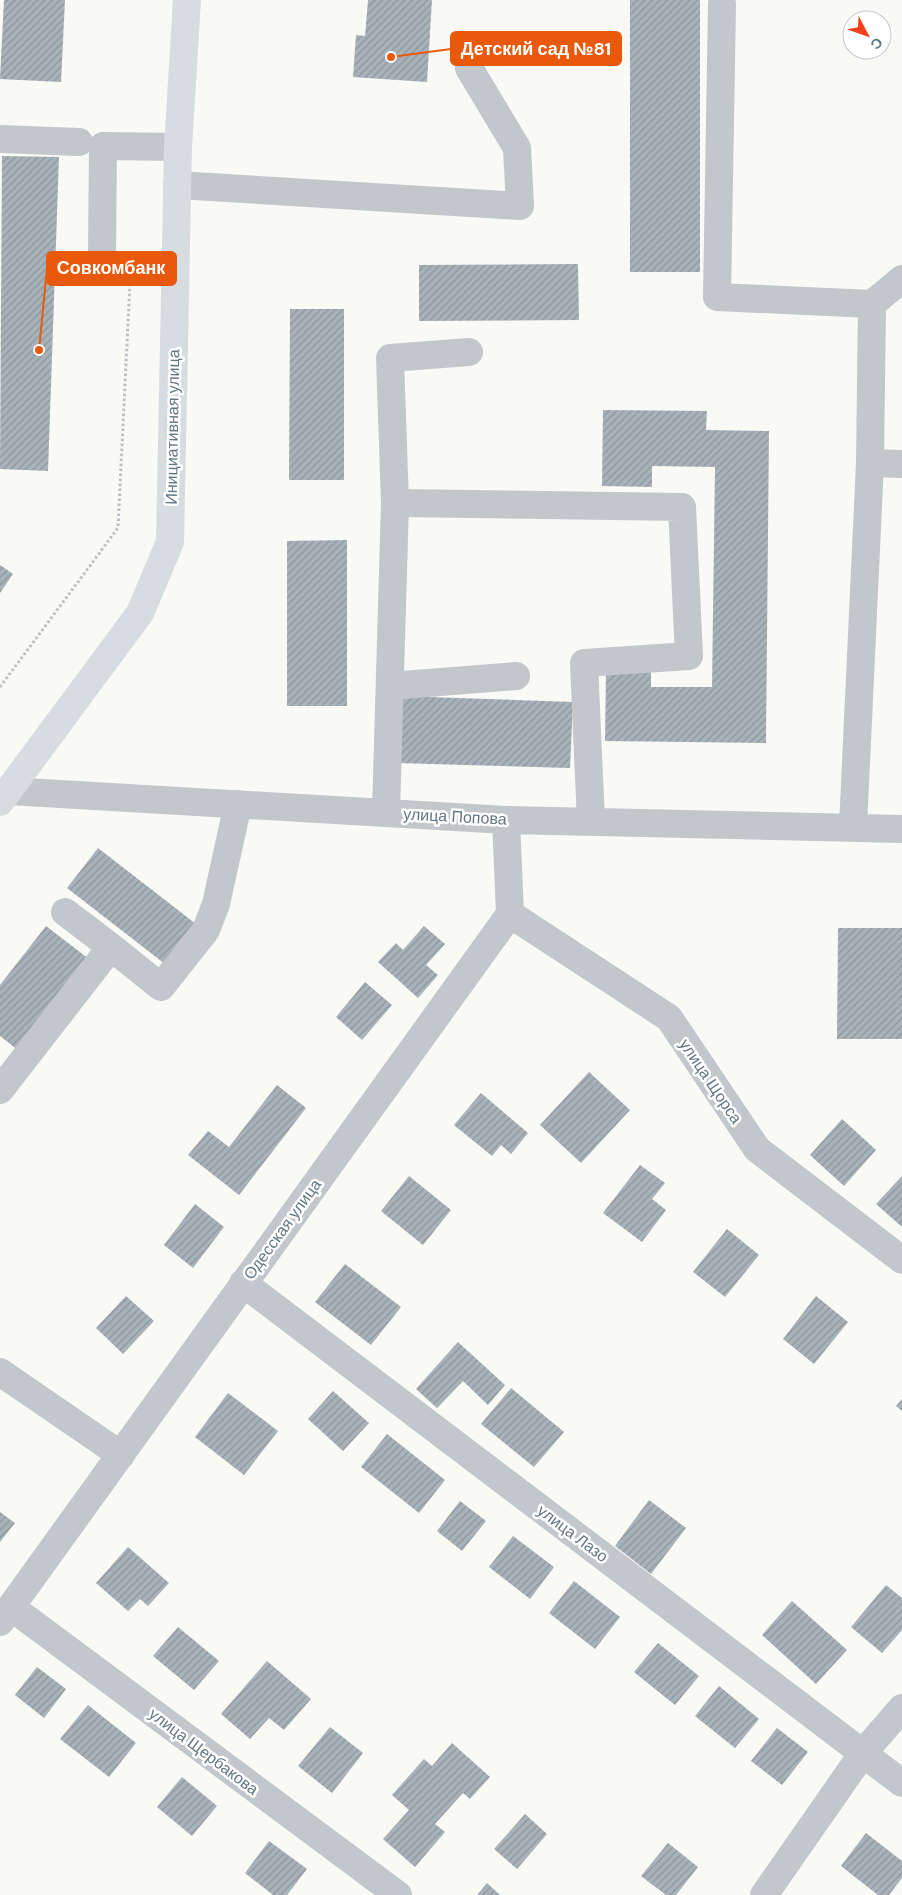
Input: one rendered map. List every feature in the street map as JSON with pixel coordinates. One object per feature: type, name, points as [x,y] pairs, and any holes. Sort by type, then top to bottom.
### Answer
[{"type":"main road","name":"Инициативная улица","points":[[4,796],[140,613],[170,542],[178,147],[187,0]]},
{"type":"street","points":[[722,4],[717,297],[872,304],[902,279]]},
{"type":"street","points":[[177,184],[520,206],[517,148],[469,68]]},
{"type":"street","points":[[0,139],[79,142]]},
{"type":"street","points":[[102,255],[103,146],[178,147]]},
{"type":"street","points":[[853,827],[870,463],[872,304]]},
{"type":"street","points":[[386,812],[395,503],[390,358],[469,352]]},
{"type":"street","points":[[870,463],[902,464]]},
{"type":"street","points":[[395,503],[682,507],[689,656],[584,662],[591,822]]},
{"type":"street","points":[[390,686],[516,676]]},
{"type":"street","name":"улица Попова","points":[[4,796],[238,804],[506,820],[902,829]]},
{"type":"street","points":[[65,912],[161,987],[206,930],[216,904],[238,804]]},
{"type":"street","points":[[506,820],[510,914]]},
{"type":"street","name":"улица Щорса","points":[[510,914],[669,1018],[757,1149],[902,1260]]},
{"type":"street","name":"Одесская улица","points":[[5,1615],[510,914]]},
{"type":"street","points":[[0,1090],[110,947]]},
{"type":"street","name":"улица Лазо","points":[[243,1283],[902,1783]]},
{"type":"street","points":[[0,1372],[121,1455]]},
{"type":"street","name":"улица Щербакова","points":[[5,1615],[398,1895]]},
{"type":"street","points":[[764,1895],[863,1753],[902,1708]]},
{"type":"path","points":[[0,687],[118,528],[130,282],[102,255]]},
{"type":"building","points":[[4,0],[65,0],[61,82],[0,79]]},
{"type":"building","points":[[368,0],[432,0],[427,82],[353,77],[356,35],[365,36]]},
{"type":"building","points":[[630,0],[700,0],[700,272],[630,272]]},
{"type":"building","points":[[2,156],[59,157],[48,471],[0,469]]},
{"type":"building","points":[[578,264],[579,320],[419,321],[419,265]]},
{"type":"building","points":[[290,309],[344,309],[344,480],[289,480]]},
{"type":"building","points":[[603,410],[707,411],[706,430],[769,431],[766,743],[605,741],[606,668],[651,668],[651,687],[712,687],[715,467],[652,466],[652,487],[602,486]]},
{"type":"building","points":[[347,540],[347,706],[287,706],[287,541]]},
{"type":"building","points":[[0,565],[13,574],[0,593]]},
{"type":"building","points":[[398,696],[573,702],[570,768],[396,763]]},
{"type":"building","points":[[98,848],[196,924],[165,964],[67,888]]},
{"type":"building","points":[[46,926],[89,959],[19,1051],[0,1036],[0,985]]},
{"type":"building","points":[[424,926],[445,944],[426,965],[438,975],[418,998],[378,962],[396,943],[403,950]]},
{"type":"building","points":[[838,928],[902,928],[902,1039],[837,1039]]},
{"type":"building","points":[[365,982],[392,1005],[362,1040],[336,1017]]},
{"type":"building","points":[[589,1072],[630,1110],[581,1163],[540,1125]]},
{"type":"building","points":[[277,1085],[306,1108],[239,1195],[188,1155],[208,1131],[229,1147]]},
{"type":"building","points":[[481,1093],[528,1133],[511,1154],[501,1145],[492,1156],[454,1125]]},
{"type":"building","points":[[842,1119],[876,1150],[844,1186],[810,1155]]},
{"type":"building","points":[[640,1165],[665,1183],[652,1199],[666,1210],[642,1242],[603,1213]]},
{"type":"building","points":[[409,1176],[451,1210],[423,1245],[381,1211]]},
{"type":"building","points":[[902,1176],[902,1227],[876,1204]]},
{"type":"building","points":[[195,1204],[224,1227],[193,1268],[164,1245]]},
{"type":"building","points":[[727,1229],[759,1255],[725,1297],[693,1272]]},
{"type":"building","points":[[345,1264],[401,1307],[371,1345],[315,1302]]},
{"type":"building","points":[[126,1296],[154,1321],[123,1354],[96,1328]]},
{"type":"building","points":[[816,1296],[848,1322],[814,1364],[783,1339]]},
{"type":"building","points":[[458,1342],[505,1385],[488,1405],[463,1381],[437,1408],[416,1389]]},
{"type":"building","points":[[511,1388],[564,1432],[534,1467],[481,1424]]},
{"type":"building","points":[[333,1391],[369,1423],[343,1451],[308,1419]]},
{"type":"building","points":[[228,1393],[278,1431],[244,1475],[195,1437]]},
{"type":"building","points":[[902,1399],[902,1411],[896,1406]]},
{"type":"building","points":[[387,1434],[445,1480],[419,1513],[361,1467]]},
{"type":"building","points":[[649,1500],[686,1528],[651,1574],[615,1546]]},
{"type":"building","points":[[460,1501],[486,1521],[462,1551],[437,1531]]},
{"type":"building","points":[[0,1512],[15,1523],[0,1542]]},
{"type":"building","points":[[513,1536],[554,1567],[530,1599],[489,1567]]},
{"type":"building","points":[[128,1547],[169,1583],[148,1606],[140,1599],[128,1611],[96,1583]]},
{"type":"building","points":[[574,1581],[620,1617],[595,1649],[549,1613]]},
{"type":"building","points":[[886,1585],[902,1598],[902,1630],[882,1653],[851,1627]]},
{"type":"building","points":[[792,1601],[847,1650],[816,1684],[762,1635]]},
{"type":"building","points":[[178,1627],[219,1661],[194,1690],[153,1656]]},
{"type":"building","points":[[658,1643],[699,1676],[675,1705],[634,1672]]},
{"type":"building","points":[[267,1661],[311,1699],[284,1730],[269,1718],[250,1739],[221,1714]]},
{"type":"building","points":[[37,1667],[66,1689],[44,1718],[15,1695]]},
{"type":"building","points":[[719,1686],[759,1719],[735,1748],[695,1716]]},
{"type":"building","points":[[88,1705],[136,1743],[109,1777],[60,1739]]},
{"type":"building","points":[[330,1727],[363,1753],[332,1793],[298,1766]]},
{"type":"building","points":[[777,1728],[808,1752],[782,1785],[751,1761]]},
{"type":"building","points":[[452,1743],[490,1777],[470,1799],[463,1793],[435,1824],[445,1832],[415,1867],[383,1839],[409,1810],[392,1795],[424,1759],[432,1766]]},
{"type":"building","points":[[182,1777],[217,1806],[192,1836],[157,1807]]},
{"type":"building","points":[[525,1814],[547,1834],[517,1869],[494,1849]]},
{"type":"building","points":[[866,1833],[902,1861],[902,1878],[889,1895],[878,1895],[841,1866]]},
{"type":"building","points":[[269,1841],[307,1869],[287,1895],[273,1895],[245,1873]]},
{"type":"building","points":[[668,1843],[698,1867],[676,1895],[666,1895],[641,1876]]},
{"type":"building","points":[[487,1883],[500,1895],[477,1895]]},
{"type":"place","name":"Детский сад №81","points":[[391,57]]},
{"type":"place","name":"Совкомбанк","points":[[39,350]]}]
